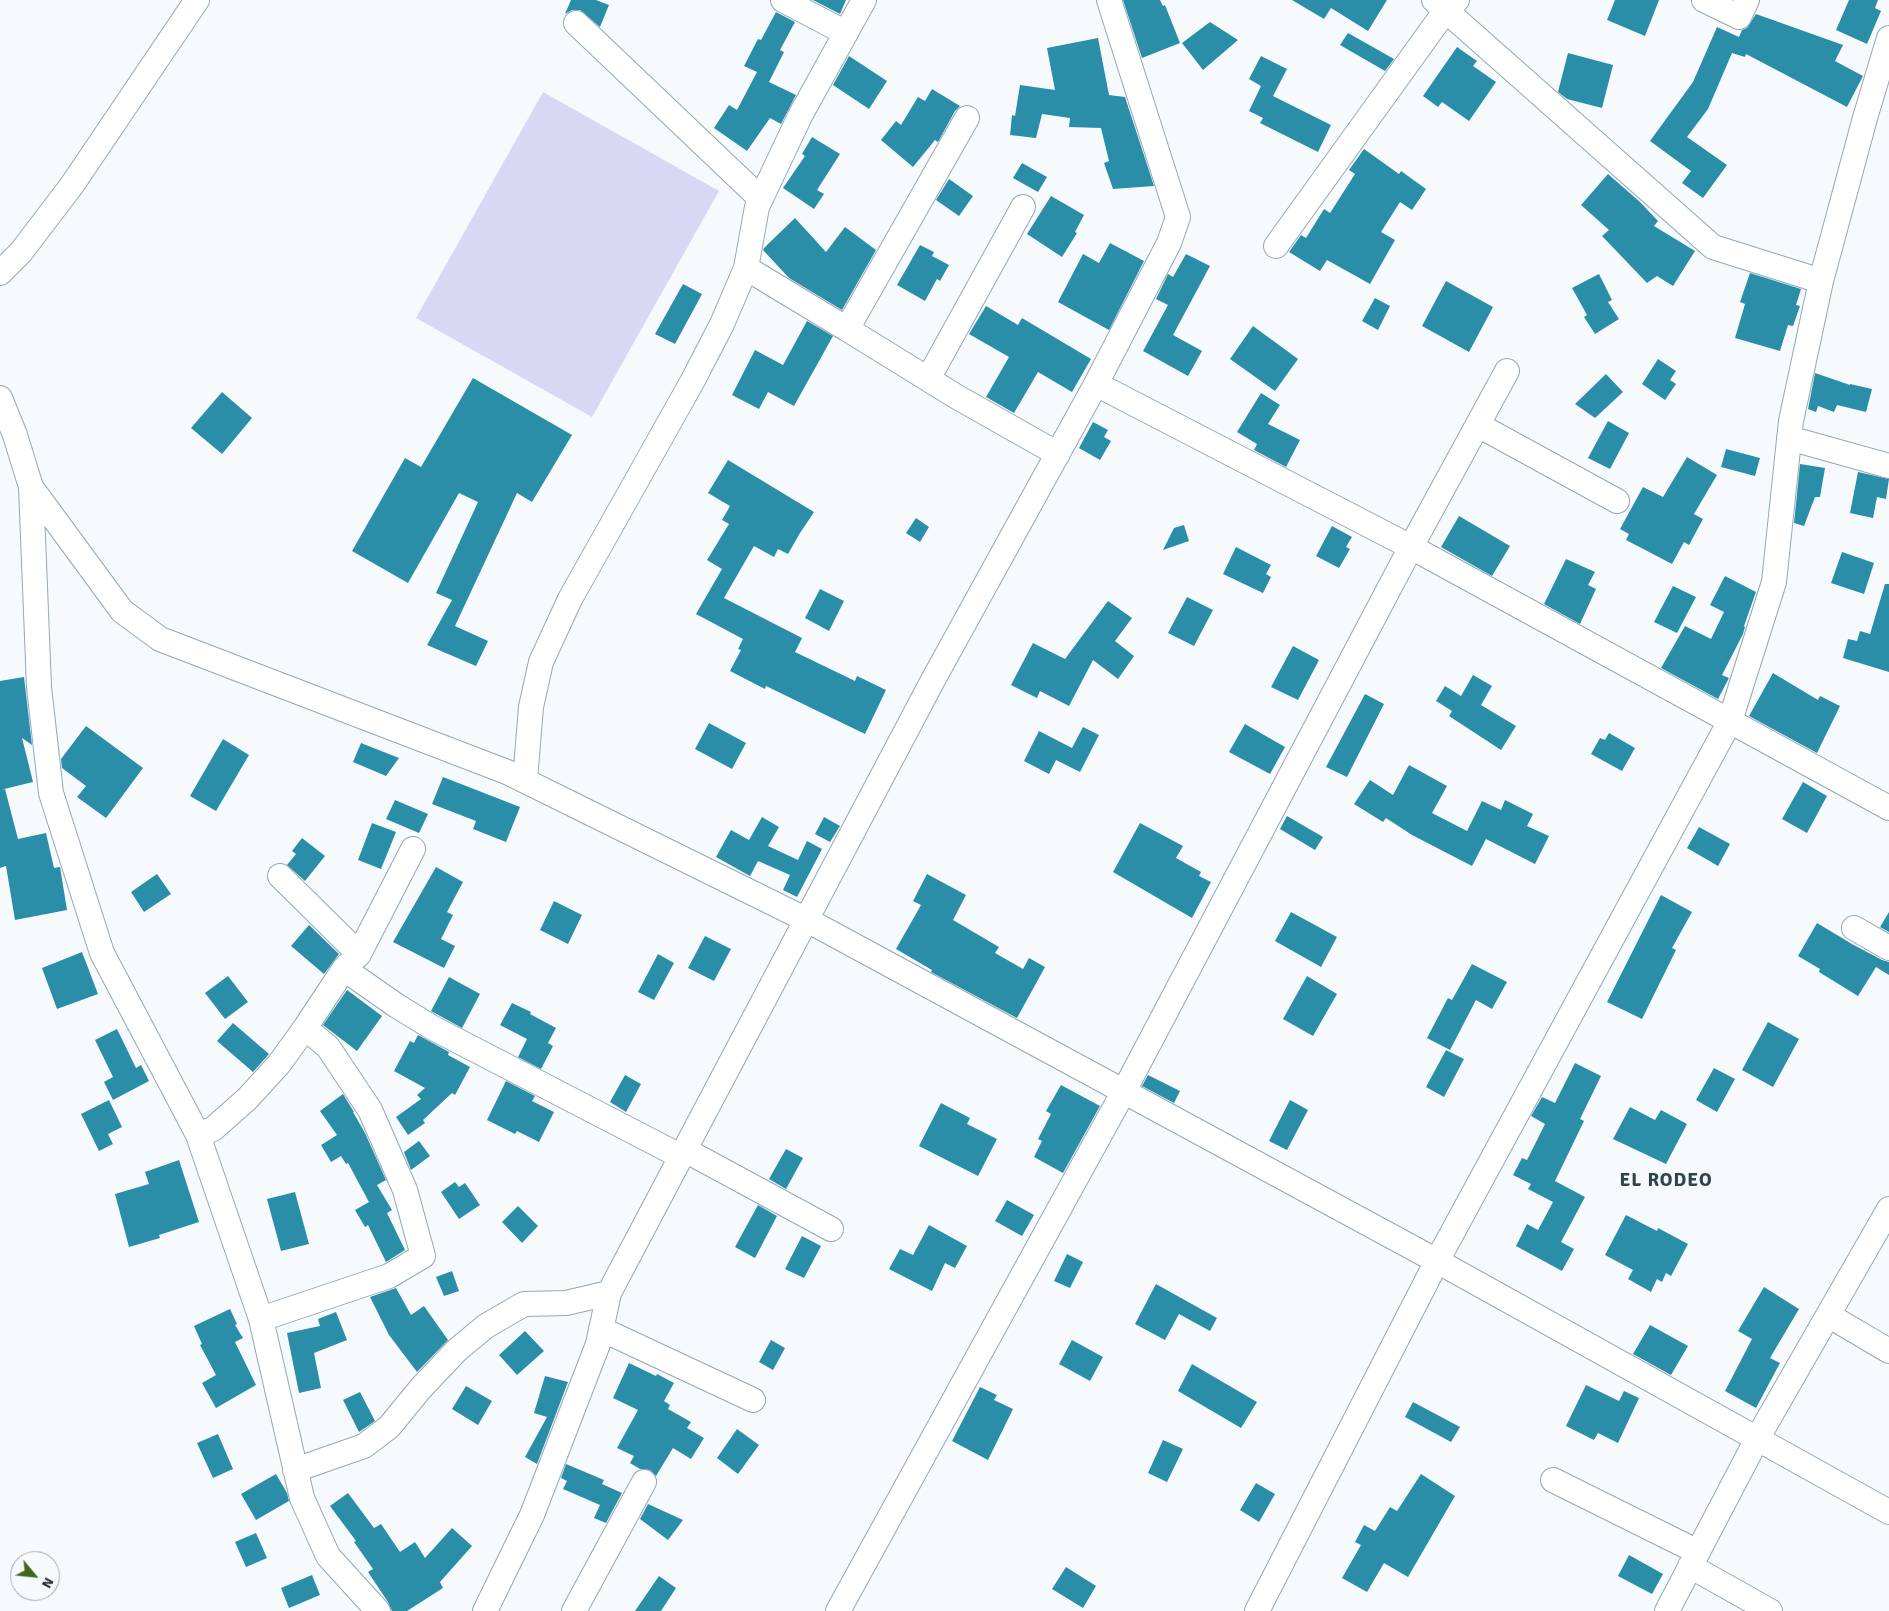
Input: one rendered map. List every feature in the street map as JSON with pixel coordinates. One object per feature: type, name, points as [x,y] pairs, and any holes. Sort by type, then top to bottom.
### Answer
[{"type":"street","points":[[0,274],[21,252],[72,185],[197,0]]},
{"type":"street","points":[[783,0],[846,33]]},
{"type":"street","points":[[525,780],[531,707],[541,662],[570,599],[718,332],[746,268],[757,207],[800,116],[864,0]]},
{"type":"street","points":[[485,1611],[532,1515],[598,1344],[609,1293],[933,680],[1096,384],[1169,243],[1178,217],[1109,0]]},
{"type":"street","points":[[1704,0],[1739,17],[1747,0]]},
{"type":"street","points":[[1276,246],[1445,3],[1714,247],[1821,281]]},
{"type":"street","points":[[576,23],[761,199]]},
{"type":"street","points":[[1263,1609],[1437,1261],[1730,721],[1774,582],[1791,421],[1821,281],[1865,118],[1889,38]]},
{"type":"street","points":[[847,329],[967,118]]},
{"type":"street","points":[[928,380],[1023,207]]},
{"type":"street","points":[[746,268],[928,380],[1058,454]]},
{"type":"street","points":[[838,1611],[1124,1091],[1410,547],[1507,371]]},
{"type":"street","points":[[1096,384],[1410,547],[1889,808]]},
{"type":"street","points":[[0,398],[16,435],[31,487],[39,687],[51,793],[102,953],[198,1135],[261,1319],[302,1498],[328,1556],[378,1611]]},
{"type":"street","points":[[1478,425],[1617,501]]},
{"type":"street","points":[[1789,438],[1889,466]]},
{"type":"street","points":[[31,487],[122,611],[160,639],[507,772],[807,920],[1437,1261],[1889,1512]]},
{"type":"street","points":[[198,1135],[213,1129],[247,1099],[279,1064],[352,962],[413,849]]},
{"type":"street","points":[[280,876],[352,962],[397,1006],[433,1028],[831,1228]]},
{"type":"street","points":[[1854,928],[1889,948]]},
{"type":"street","points":[[261,1319],[389,1276],[424,1256],[405,1190],[370,1110],[328,1047],[305,1028]]},
{"type":"street","points":[[1667,1611],[1757,1439],[1889,1210]]},
{"type":"street","points":[[295,1470],[364,1446],[389,1427],[421,1388],[457,1350],[486,1326],[524,1304],[566,1303],[609,1293]]},
{"type":"street","points":[[1828,1316],[1889,1351]]},
{"type":"street","points":[[601,1329],[753,1400]]},
{"type":"street","points":[[1553,1480],[1694,1559],[1770,1611]]},
{"type":"street","points":[[574,1611],[644,1482]]},
{"type":"shaded area","points":[[543,92],[719,191],[592,417],[416,318]]},
{"type":"building","points":[[571,0],[596,0],[609,5],[600,27],[580,10],[572,10],[565,14]]},
{"type":"building","points":[[813,0],[846,0],[840,14]]},
{"type":"building","points":[[1123,0],[1160,0],[1163,6],[1165,5],[1180,43],[1142,58]]},
{"type":"building","points":[[1292,0],[1387,0],[1368,31],[1331,8],[1324,19]]},
{"type":"building","points":[[1615,0],[1659,0],[1645,36],[1607,20]]},
{"type":"building","points":[[1849,0],[1878,0],[1875,8],[1881,11],[1867,44],[1836,30]]},
{"type":"building","points":[[776,12],[795,22],[780,50],[784,52],[769,82],[796,95],[781,124],[770,118],[747,151],[714,128],[729,105],[737,110],[757,72],[744,66],[758,39],[761,40]]},
{"type":"building","points":[[1756,14],[1843,45],[1835,61],[1863,76],[1847,107],[1746,54],[1745,57],[1732,53],[1708,109],[1687,137],[1727,165],[1703,198],[1682,183],[1691,171],[1650,141],[1693,82],[1717,27],[1739,37],[1742,30],[1747,28]]},
{"type":"building","points":[[1210,22],[1238,40],[1203,70],[1182,43]]},
{"type":"building","points":[[1348,33],[1394,59],[1385,71],[1340,45]]},
{"type":"building","points":[[1098,38],[1109,95],[1125,97],[1154,186],[1113,189],[1104,163],[1109,161],[1101,128],[1069,127],[1070,118],[1042,114],[1036,138],[1010,135],[1012,115],[1015,116],[1020,85],[1055,90],[1047,48]]},
{"type":"building","points":[[1457,47],[1477,61],[1473,66],[1496,82],[1469,121],[1442,102],[1438,107],[1423,96]]},
{"type":"building","points":[[1568,53],[1613,65],[1602,108],[1567,99],[1558,92]]},
{"type":"building","points":[[849,56],[887,81],[869,109],[833,85]]},
{"type":"building","points":[[1261,56],[1287,69],[1273,96],[1331,125],[1318,152],[1260,123],[1263,118],[1249,111],[1261,86],[1249,79]]},
{"type":"building","points":[[932,89],[960,106],[955,111],[938,142],[935,140],[913,167],[881,140],[896,121],[901,125],[918,97],[925,101]]},
{"type":"building","points":[[812,137],[840,154],[817,190],[824,194],[814,209],[783,188],[805,156],[802,154]]},
{"type":"building","points":[[1364,149],[1399,174],[1401,171],[1426,189],[1412,210],[1400,202],[1381,232],[1395,240],[1370,284],[1327,260],[1320,271],[1289,252],[1301,235],[1306,238],[1324,209],[1330,213],[1355,174],[1349,170]]},
{"type":"building","points":[[1022,163],[1047,177],[1038,192],[1013,178]]},
{"type":"building","points":[[1608,174],[1640,202],[1658,221],[1654,226],[1695,251],[1673,286],[1657,276],[1647,283],[1602,236],[1609,230],[1581,205]]},
{"type":"building","points":[[949,179],[973,196],[959,216],[936,200]]},
{"type":"building","points":[[1051,196],[1084,215],[1075,232],[1077,233],[1062,257],[1027,234]]},
{"type":"building","points":[[795,218],[826,252],[845,227],[876,250],[842,310],[789,278],[763,250]]},
{"type":"building","points":[[1110,243],[1144,261],[1109,330],[1058,302],[1083,254],[1099,263]]},
{"type":"building","points":[[920,245],[934,252],[932,256],[949,265],[940,281],[937,279],[925,301],[897,285]]},
{"type":"building","points":[[1186,254],[1210,266],[1173,335],[1202,351],[1188,376],[1143,351],[1168,305],[1156,299],[1168,274],[1173,277]]},
{"type":"building","points":[[1750,273],[1801,289],[1796,305],[1800,306],[1793,326],[1788,325],[1780,351],[1735,338],[1745,304],[1740,302]]},
{"type":"building","points":[[1599,274],[1612,300],[1608,302],[1619,319],[1595,334],[1584,317],[1587,315],[1572,288]]},
{"type":"building","points":[[1446,281],[1493,307],[1469,352],[1422,326]]},
{"type":"building","points":[[683,284],[702,294],[675,344],[655,334]]},
{"type":"building","points":[[1375,298],[1390,306],[1378,330],[1362,321]]},
{"type":"building","points":[[986,306],[1018,325],[1022,318],[1091,359],[1072,392],[1038,372],[1014,413],[986,397],[1009,357],[969,334]]},
{"type":"building","points":[[807,321],[833,336],[794,406],[768,392],[759,409],[732,395],[755,350],[783,365]]},
{"type":"building","points":[[1253,326],[1298,359],[1275,391],[1230,359]]},
{"type":"building","points":[[1658,359],[1676,371],[1670,380],[1676,384],[1665,400],[1642,384]]},
{"type":"building","points":[[1815,373],[1850,385],[1872,389],[1866,412],[1837,405],[1834,412],[1818,406],[1816,412],[1808,409]]},
{"type":"building","points":[[1606,374],[1623,392],[1595,418],[1575,404]]},
{"type":"building","points":[[473,378],[572,435],[532,502],[517,493],[455,626],[488,641],[476,666],[427,645],[452,600],[436,593],[478,502],[459,493],[408,583],[352,551],[405,458],[421,467]]},
{"type":"building","points":[[222,392],[252,418],[222,454],[191,428]]},
{"type":"building","points":[[1261,393],[1280,405],[1268,424],[1300,440],[1286,467],[1254,450],[1257,444],[1237,432]]},
{"type":"building","points":[[1608,421],[1629,433],[1610,469],[1588,458]]},
{"type":"building","points":[[1093,422],[1108,430],[1104,437],[1111,441],[1100,460],[1079,448]]},
{"type":"building","points":[[1726,449],[1760,458],[1755,476],[1721,467]]},
{"type":"building","points":[[1687,457],[1717,475],[1694,514],[1703,519],[1689,545],[1684,542],[1672,564],[1626,540],[1629,534],[1620,529],[1643,487],[1663,497]]},
{"type":"building","points":[[728,460],[814,512],[788,554],[778,549],[774,557],[754,546],[724,598],[802,638],[795,652],[855,681],[857,676],[886,690],[865,734],[766,686],[765,689],[730,671],[741,650],[738,649],[743,639],[696,614],[722,569],[707,560],[729,524],[722,520],[730,506],[708,493]]},
{"type":"building","points":[[1800,464],[1825,468],[1820,497],[1815,497],[1804,526],[1794,523]]},
{"type":"building","points":[[1858,472],[1889,479],[1886,499],[1877,497],[1873,518],[1850,513]]},
{"type":"building","points":[[1459,516],[1510,546],[1492,576],[1441,547]]},
{"type":"building","points":[[916,518],[929,527],[920,542],[906,533]]},
{"type":"building","points":[[1184,525],[1189,541],[1163,550],[1174,528]]},
{"type":"building","points":[[1332,526],[1352,537],[1346,547],[1350,549],[1339,568],[1316,556]]},
{"type":"building","points":[[1236,547],[1271,565],[1266,574],[1271,577],[1263,593],[1223,574]]},
{"type":"building","points":[[1842,552],[1874,563],[1864,594],[1831,583]]},
{"type":"building","points":[[1566,559],[1595,572],[1588,585],[1596,589],[1580,624],[1544,604]]},
{"type":"building","points":[[1725,576],[1756,592],[1743,634],[1722,675],[1729,678],[1718,699],[1661,668],[1685,626],[1711,639],[1724,612],[1710,605]]},
{"type":"building","points":[[1885,584],[1889,584],[1889,672],[1843,658],[1848,639],[1857,641],[1860,631],[1870,634]]},
{"type":"building","points":[[1673,586],[1696,597],[1677,633],[1654,622]]},
{"type":"building","points":[[820,589],[844,601],[829,631],[805,618]]},
{"type":"building","points":[[1187,597],[1213,610],[1194,646],[1168,633]]},
{"type":"building","points":[[1108,601],[1132,618],[1115,641],[1134,656],[1118,679],[1093,660],[1069,706],[1040,691],[1037,698],[1011,685],[1033,643],[1065,659]]},
{"type":"building","points":[[1293,646],[1319,660],[1298,700],[1271,687]]},
{"type":"building","points":[[1773,673],[1818,700],[1820,696],[1840,706],[1817,753],[1749,716]]},
{"type":"building","points":[[1473,675],[1492,686],[1481,705],[1516,726],[1501,750],[1449,716],[1452,711],[1436,701],[1445,686],[1461,696]]},
{"type":"building","points":[[24,677],[32,745],[22,738],[33,782],[0,790],[0,681]]},
{"type":"building","points":[[1365,694],[1384,704],[1347,777],[1326,767]]},
{"type":"building","points":[[709,723],[746,743],[732,769],[695,749]]},
{"type":"building","points":[[1245,724],[1285,747],[1270,774],[1229,752]]},
{"type":"building","points":[[86,726],[143,768],[106,818],[77,797],[86,786],[62,768],[61,759]]},
{"type":"building","points":[[1083,727],[1099,735],[1080,772],[1056,760],[1049,774],[1024,761],[1039,731],[1072,748]]},
{"type":"building","points":[[1609,733],[1635,748],[1622,771],[1591,754],[1600,738],[1605,740]]},
{"type":"building","points":[[223,739],[249,755],[216,811],[190,796]]},
{"type":"building","points":[[361,743],[399,758],[386,776],[353,762]]},
{"type":"building","points":[[1409,765],[1447,786],[1432,813],[1467,831],[1482,801],[1501,810],[1505,800],[1533,814],[1527,826],[1549,836],[1535,864],[1486,839],[1472,866],[1412,835],[1386,818],[1383,822],[1354,804],[1370,780],[1393,795]]},
{"type":"building","points":[[443,777],[520,807],[506,842],[473,829],[476,821],[432,804]]},
{"type":"building","points":[[1803,782],[1827,796],[1807,833],[1782,819]]},
{"type":"building","points":[[5,789],[18,839],[46,833],[54,868],[60,867],[67,910],[15,920],[6,866],[0,868],[0,790]]},
{"type":"building","points":[[395,800],[428,814],[419,833],[386,819]]},
{"type":"building","points":[[1287,816],[1323,837],[1315,850],[1280,829]]},
{"type":"building","points":[[762,817],[779,827],[768,846],[798,860],[807,841],[822,849],[797,897],[783,890],[790,875],[758,861],[750,876],[716,857],[731,830],[749,840]]},
{"type":"building","points":[[824,817],[840,826],[830,842],[815,834]]},
{"type":"building","points":[[372,823],[396,832],[381,869],[358,860]]},
{"type":"building","points":[[1140,823],[1183,846],[1176,858],[1201,872],[1199,876],[1211,882],[1192,918],[1113,872]]},
{"type":"building","points":[[1699,827],[1730,844],[1718,866],[1687,848]]},
{"type":"building","points":[[302,838],[325,856],[305,881],[287,865],[296,854],[292,851]]},
{"type":"building","points":[[436,867],[463,882],[447,912],[453,915],[441,939],[455,946],[444,968],[393,942]]},
{"type":"building","points":[[157,874],[171,894],[144,912],[131,892]]},
{"type":"building","points":[[927,874],[966,895],[953,920],[999,947],[995,953],[1023,969],[1029,958],[1045,967],[1017,1018],[931,972],[932,970],[896,949],[921,905],[913,901]]},
{"type":"building","points":[[1661,895],[1692,912],[1672,948],[1676,950],[1642,1019],[1607,1002]]},
{"type":"building","points":[[554,901],[582,915],[568,944],[540,930]]},
{"type":"building","points":[[1291,912],[1337,937],[1321,967],[1275,941]]},
{"type":"building","points":[[1889,912],[1889,932],[1880,927]]},
{"type":"building","points":[[1817,923],[1852,944],[1889,962],[1889,975],[1876,967],[1858,996],[1819,972],[1820,969],[1798,956]]},
{"type":"building","points":[[309,925],[339,954],[324,974],[291,946]]},
{"type":"building","points":[[705,936],[731,949],[714,981],[688,968]]},
{"type":"building","points":[[82,952],[98,994],[57,1009],[42,968]]},
{"type":"building","points":[[658,954],[674,963],[654,1000],[638,992]]},
{"type":"building","points":[[1472,964],[1507,982],[1492,1009],[1476,1000],[1450,1050],[1427,1038],[1448,998],[1452,1000]]},
{"type":"building","points":[[228,976],[248,1002],[225,1019],[205,993]]},
{"type":"building","points":[[1307,976],[1337,994],[1313,1036],[1283,1019]]},
{"type":"building","points":[[449,977],[480,994],[462,1028],[431,1011]]},
{"type":"building","points":[[347,990],[382,1016],[357,1051],[323,1025]]},
{"type":"building","points":[[512,1003],[531,1012],[530,1014],[556,1028],[548,1043],[553,1046],[541,1069],[518,1057],[527,1039],[500,1025]]},
{"type":"building","points":[[1768,1022],[1799,1039],[1773,1087],[1742,1070]]},
{"type":"building","points":[[233,1023],[269,1054],[253,1072],[217,1041]]},
{"type":"building","points":[[117,1029],[136,1068],[141,1065],[149,1081],[113,1100],[104,1082],[113,1077],[95,1040]]},
{"type":"building","points":[[418,1035],[449,1052],[448,1055],[470,1067],[455,1095],[452,1093],[423,1120],[425,1123],[408,1135],[396,1117],[421,1099],[417,1095],[425,1088],[394,1071],[410,1041],[414,1043]]},
{"type":"building","points":[[1446,1050],[1464,1059],[1444,1097],[1426,1087]]},
{"type":"building","points":[[1575,1063],[1601,1076],[1580,1119],[1584,1121],[1555,1181],[1585,1197],[1561,1242],[1574,1249],[1562,1271],[1516,1246],[1527,1224],[1538,1230],[1553,1202],[1528,1189],[1531,1184],[1513,1175],[1522,1158],[1527,1160],[1545,1124],[1531,1116],[1542,1097],[1555,1103]]},
{"type":"building","points":[[1714,1068],[1735,1079],[1717,1112],[1696,1100]]},
{"type":"building","points":[[625,1075],[641,1084],[626,1112],[610,1102]]},
{"type":"building","points":[[1148,1075],[1180,1091],[1174,1103],[1142,1086]]},
{"type":"building","points":[[506,1081],[535,1096],[532,1101],[554,1112],[539,1142],[517,1131],[515,1134],[487,1120]]},
{"type":"building","points":[[1061,1085],[1100,1106],[1063,1173],[1034,1157],[1042,1141],[1038,1139],[1051,1114],[1046,1111]]},
{"type":"building","points":[[343,1094],[365,1133],[386,1180],[377,1185],[392,1210],[387,1213],[405,1250],[386,1262],[368,1225],[365,1227],[355,1210],[369,1202],[348,1163],[346,1164],[341,1156],[331,1162],[321,1145],[337,1135],[320,1111]]},
{"type":"building","points":[[109,1100],[122,1127],[108,1134],[113,1144],[99,1151],[81,1114]]},
{"type":"building","points":[[1290,1100],[1308,1110],[1287,1150],[1269,1141]]},
{"type":"building","points":[[941,1103],[970,1118],[967,1124],[997,1139],[978,1176],[919,1146]]},
{"type":"building","points":[[1630,1107],[1655,1120],[1661,1110],[1687,1124],[1666,1164],[1613,1139]]},
{"type":"building","points":[[419,1141],[430,1156],[411,1170],[404,1152]]},
{"type":"building","points":[[786,1149],[803,1158],[786,1189],[769,1179]]},
{"type":"building","points":[[179,1160],[199,1222],[159,1235],[160,1238],[129,1247],[115,1194],[149,1184],[145,1172]]},
{"type":"building","points":[[455,1182],[459,1187],[465,1183],[480,1205],[459,1219],[441,1192]]},
{"type":"building","points":[[295,1192],[309,1244],[281,1251],[267,1199]]},
{"type":"building","points":[[1007,1200],[1034,1215],[1022,1236],[995,1221]]},
{"type":"building","points":[[758,1205],[777,1216],[755,1258],[735,1247]]},
{"type":"building","points":[[518,1206],[538,1226],[522,1243],[502,1222]]},
{"type":"building","points":[[1626,1215],[1657,1231],[1658,1228],[1688,1244],[1671,1276],[1666,1273],[1662,1282],[1657,1279],[1651,1292],[1628,1279],[1633,1270],[1605,1255]]},
{"type":"building","points":[[929,1225],[967,1246],[955,1268],[945,1263],[932,1291],[889,1269],[900,1249],[913,1255]]},
{"type":"building","points":[[802,1236],[821,1246],[804,1278],[785,1269]]},
{"type":"building","points":[[1067,1254],[1083,1262],[1070,1288],[1054,1281]]},
{"type":"building","points":[[452,1271],[459,1291],[444,1296],[436,1277]]},
{"type":"building","points":[[1156,1284],[1217,1318],[1210,1331],[1179,1314],[1165,1340],[1135,1324]]},
{"type":"building","points":[[1764,1287],[1799,1309],[1770,1358],[1780,1363],[1756,1408],[1725,1391],[1752,1339],[1738,1331]]},
{"type":"building","points":[[396,1288],[411,1315],[424,1306],[448,1340],[417,1372],[389,1335],[370,1297]]},
{"type":"building","points":[[230,1309],[237,1324],[235,1325],[243,1338],[235,1342],[256,1385],[216,1408],[202,1383],[216,1375],[200,1345],[202,1344],[194,1326]]},
{"type":"building","points":[[336,1312],[347,1340],[314,1353],[321,1388],[299,1393],[287,1333],[320,1326],[318,1319]]},
{"type":"building","points":[[1650,1325],[1688,1346],[1671,1375],[1633,1354]]},
{"type":"building","points":[[525,1331],[544,1351],[517,1375],[499,1355]]},
{"type":"building","points":[[771,1340],[785,1348],[773,1370],[759,1362]]},
{"type":"building","points":[[1072,1340],[1103,1357],[1090,1381],[1059,1364]]},
{"type":"building","points":[[629,1363],[674,1383],[664,1401],[670,1405],[668,1409],[691,1422],[687,1428],[704,1438],[691,1459],[673,1448],[656,1476],[650,1470],[640,1469],[630,1463],[634,1456],[617,1448],[638,1410],[613,1398]]},
{"type":"building","points":[[1192,1364],[1257,1402],[1241,1428],[1178,1391]]},
{"type":"building","points":[[545,1376],[568,1382],[537,1464],[525,1457],[547,1417],[534,1413]]},
{"type":"building","points":[[1586,1385],[1619,1401],[1624,1391],[1639,1398],[1618,1443],[1598,1433],[1594,1440],[1566,1426]]},
{"type":"building","points":[[466,1386],[492,1401],[478,1425],[452,1409]]},
{"type":"building","points":[[980,1387],[997,1395],[994,1400],[1013,1409],[988,1460],[952,1441]]},
{"type":"building","points":[[360,1392],[375,1421],[359,1432],[343,1400]]},
{"type":"building","points":[[1413,1402],[1460,1427],[1451,1442],[1405,1417]]},
{"type":"building","points":[[737,1429],[759,1445],[738,1474],[717,1458]]},
{"type":"building","points":[[218,1434],[233,1469],[213,1478],[197,1443]]},
{"type":"building","points":[[1163,1440],[1183,1449],[1167,1482],[1148,1473]]},
{"type":"building","points":[[566,1464],[604,1480],[602,1484],[622,1493],[606,1523],[594,1518],[600,1505],[563,1489],[567,1481],[561,1478]]},
{"type":"building","points":[[276,1474],[287,1493],[289,1501],[256,1520],[241,1494]]},
{"type":"building","points":[[1421,1474],[1455,1496],[1408,1577],[1384,1563],[1367,1592],[1342,1578],[1361,1545],[1355,1542],[1364,1525],[1375,1531],[1390,1507],[1397,1511]]},
{"type":"building","points":[[1256,1483],[1275,1494],[1259,1522],[1240,1510]]},
{"type":"building","points":[[348,1493],[374,1528],[381,1524],[400,1552],[415,1542],[425,1558],[452,1528],[472,1546],[440,1582],[443,1588],[407,1611],[392,1611],[368,1572],[373,1569],[354,1542],[356,1541],[330,1506]]},
{"type":"building","points":[[648,1504],[683,1520],[668,1540],[640,1519]]},
{"type":"building","points":[[256,1533],[267,1558],[246,1567],[235,1542]]},
{"type":"building","points":[[1629,1555],[1663,1574],[1652,1594],[1618,1576]]},
{"type":"building","points":[[1066,1567],[1096,1586],[1083,1608],[1052,1589]]},
{"type":"building","points":[[312,1575],[320,1595],[289,1608],[281,1588]]},
{"type":"building","points":[[659,1576],[676,1588],[661,1611],[635,1611]]},
{"type":"district","name":"EL RODEO","points":[[1666,1181]]}]
